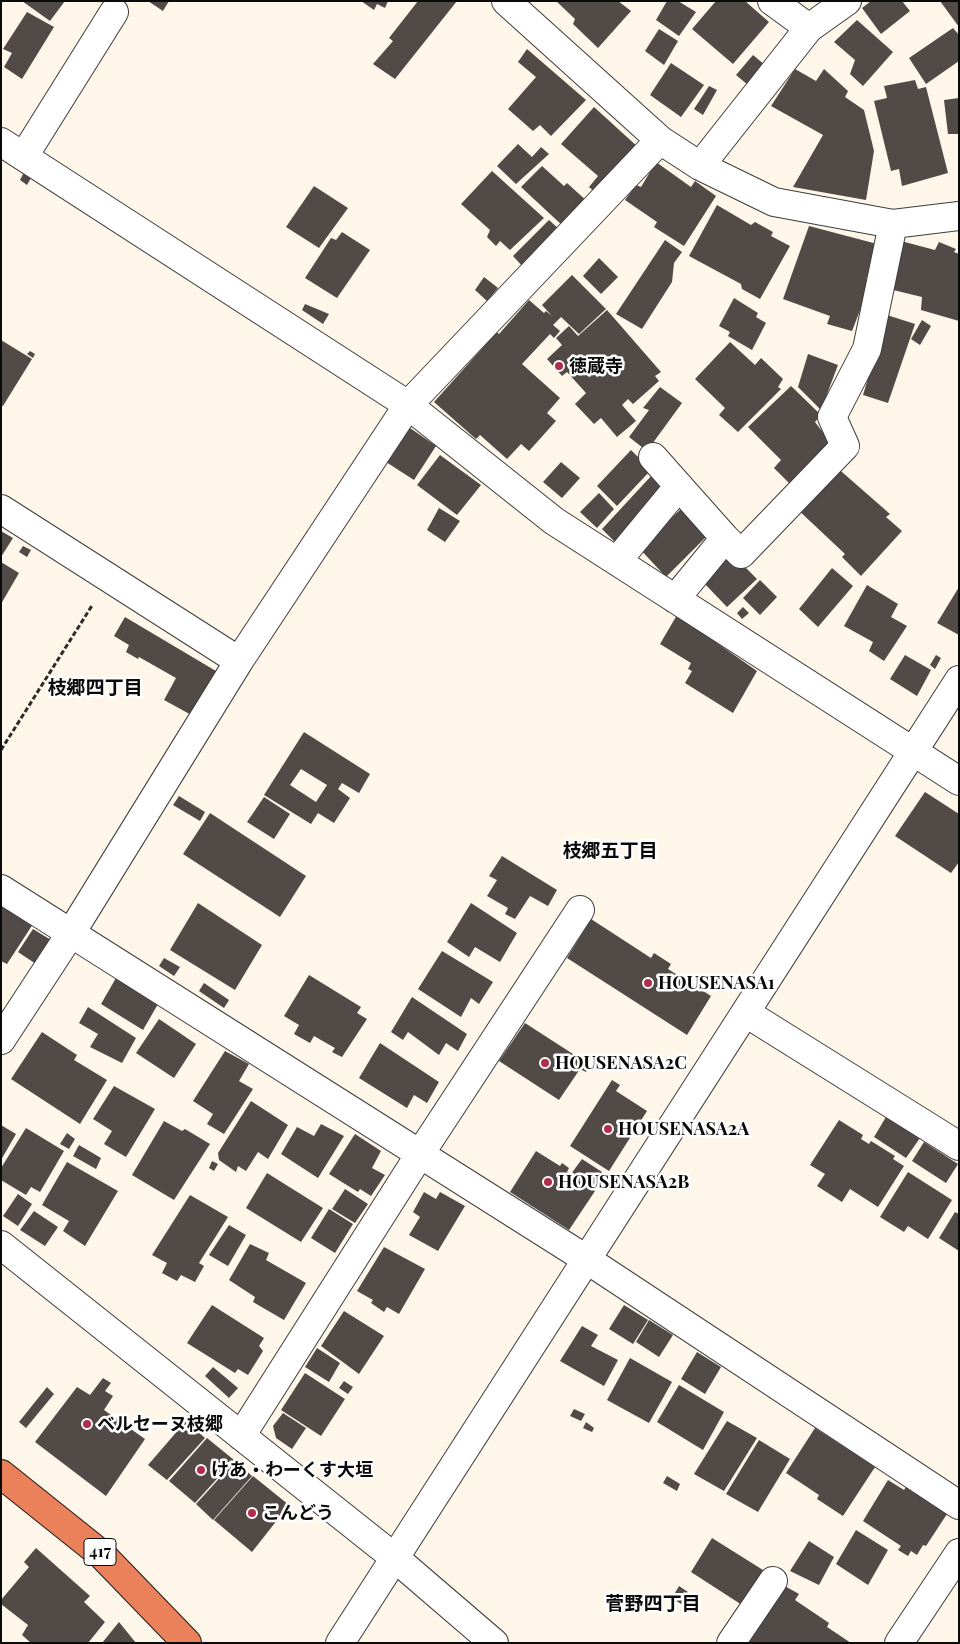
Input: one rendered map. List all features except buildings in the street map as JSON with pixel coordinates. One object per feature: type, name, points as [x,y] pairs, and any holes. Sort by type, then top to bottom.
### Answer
[{"type":"highway","name":"417","points":[[1,1474],[101,1554],[187,1643]]},
{"type":"street","points":[[506,1],[660,140],[700,166],[774,202],[893,224],[959,216]]},
{"type":"street","points":[[772,1],[809,28]]},
{"type":"street","points":[[700,166],[809,28],[847,1]]},
{"type":"street","points":[[24,156],[114,12]]},
{"type":"street","points":[[1,1040],[71,933],[239,661],[408,405],[660,140]]},
{"type":"street","points":[[1,142],[408,405],[554,521],[959,782]]},
{"type":"street","points":[[653,457],[740,554],[845,446],[832,417],[867,349],[893,224]]},
{"type":"street","points":[[617,561],[679,486]]},
{"type":"street","points":[[1,509],[239,661]]},
{"type":"street","points":[[675,599],[726,538]]},
{"type":"street","points":[[340,1643],[959,680]]},
{"type":"street","points":[[1,889],[586,1259],[959,1505]]},
{"type":"street","points":[[241,1436],[420,1154],[580,910]]},
{"type":"street","points":[[746,1013],[959,1146]]},
{"type":"street","points":[[1,1245],[395,1558],[494,1643]]},
{"type":"street","points":[[899,1643],[959,1552]]},
{"type":"street","points":[[731,1643],[773,1582]]},
{"type":"path","points":[[1,750],[109,578]]},
{"type":"place","name":"徳蔵寺","points":[[559,366]]},
{"type":"place","name":"HOUSENASA1","points":[[648,983]]},
{"type":"place","name":"HOUSENASA2C","points":[[545,1063]]},
{"type":"place","name":"HOUSENASA2A","points":[[608,1129]]},
{"type":"place","name":"HOUSENASA2B","points":[[548,1182]]},
{"type":"place","name":"ベルセーヌ枝郷","points":[[87,1424]]},
{"type":"place","name":"けあ・わーくす大垣","points":[[201,1470]]},
{"type":"place","name":"こんどう","points":[[252,1513]]},
{"type":"district","name":"枝郷四丁目","points":[[95,688]]},
{"type":"district","name":"枝郷五丁目","points":[[610,851]]},
{"type":"district","name":"菅野四丁目","points":[[653,1604]]}]
